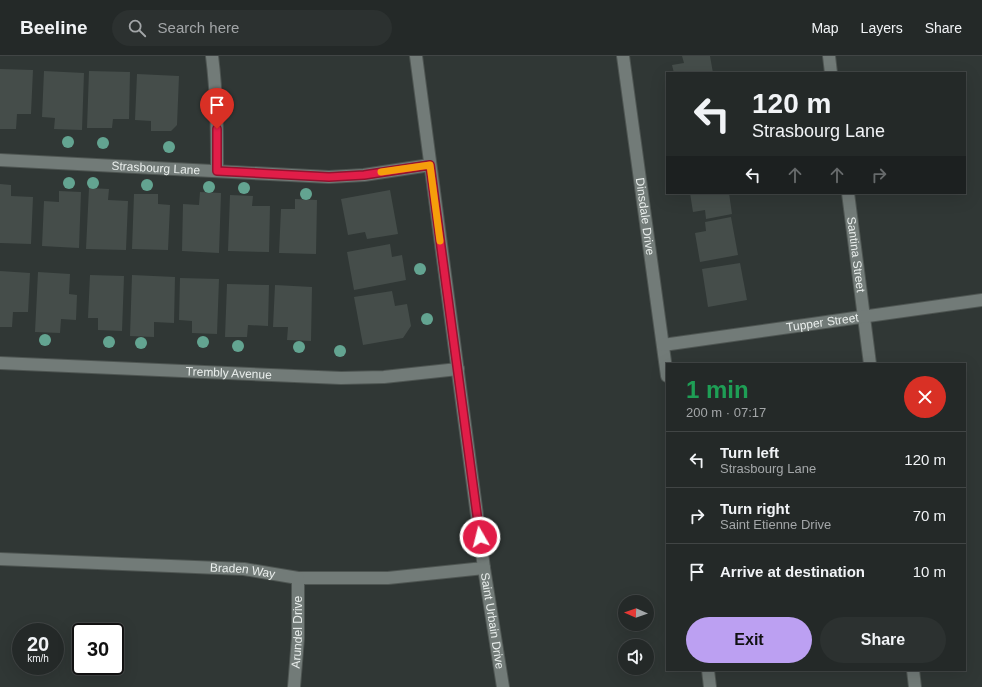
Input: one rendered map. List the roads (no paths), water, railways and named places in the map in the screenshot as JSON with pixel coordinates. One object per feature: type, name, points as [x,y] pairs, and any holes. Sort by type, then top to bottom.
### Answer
[{"type":"street","points":[[212,56],[216,92],[217,171]]},
{"type":"street","name":"Saint Urbain Drive","points":[[416,56],[484,568],[503,687]]},
{"type":"street","name":"Dinsdale Drive","points":[[623,56],[666,368]]},
{"type":"street","points":[[829,56],[831,72]]},
{"type":"street","name":"Strasbourg Lane","points":[[0,160],[329,177],[347,177],[430,165]]},
{"type":"street","name":"Santina Street","points":[[848,194],[870,363]]},
{"type":"street","name":"Tupper Street","points":[[663,345],[982,300]]},
{"type":"street","name":"Trembly Avenue","points":[[0,363],[355,378],[384,377],[458,368]]},
{"type":"street","name":"Braden Way","points":[[0,560],[244,569],[298,578],[388,578],[484,568]]},
{"type":"street","name":"Arundel Drive","points":[[294,687],[298,638],[298,578]]},
{"type":"street","points":[[708,671],[710,687]]},
{"type":"street","points":[[913,671],[915,687]]}]
